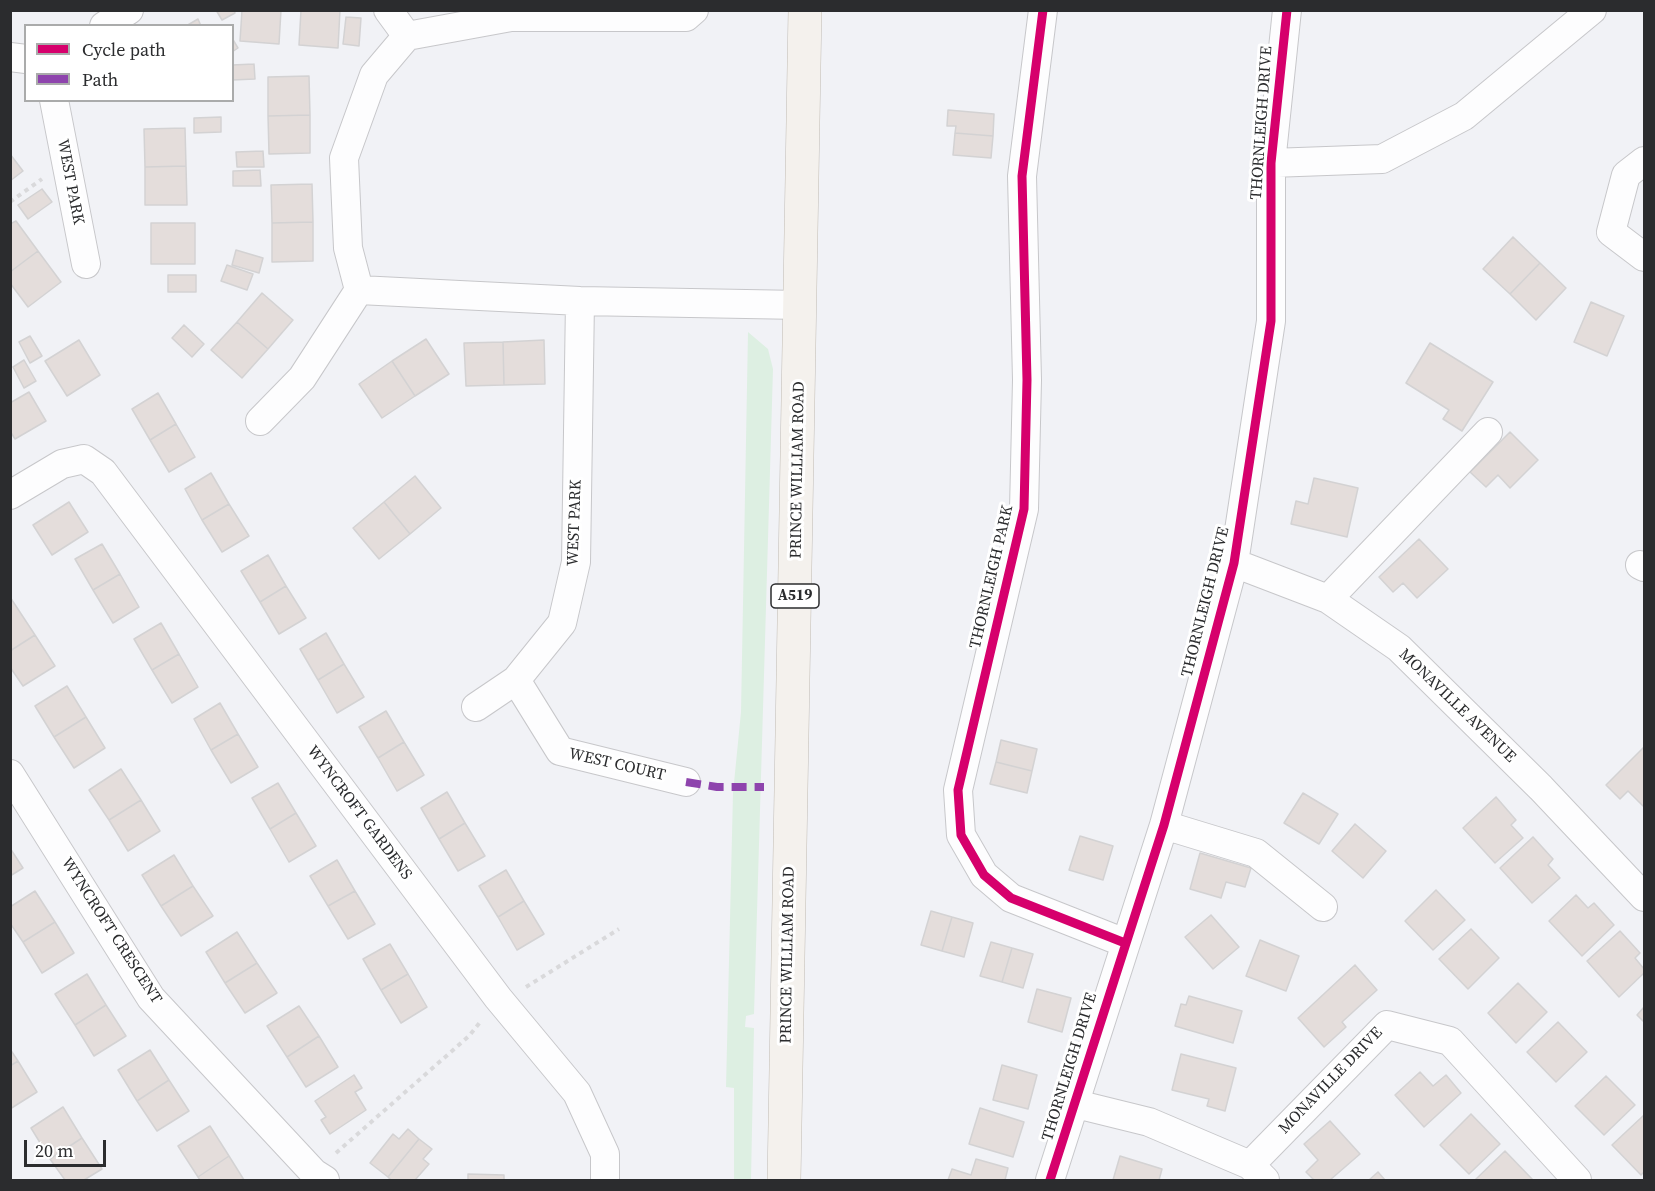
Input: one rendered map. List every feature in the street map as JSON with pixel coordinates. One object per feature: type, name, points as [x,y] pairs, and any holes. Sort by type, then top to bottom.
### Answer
[{"type":"main road","name":"PRINCE WILLIAM ROAD","points":[[784,1180],[805,10]]},
{"type":"street","points":[[107,24],[129,10]]},
{"type":"street","points":[[388,10],[407,36]]},
{"type":"street","points":[[260,421],[302,378],[359,290],[348,248],[344,158],[374,75],[407,36],[511,17],[686,18],[694,10]]},
{"type":"street","name":"THORNLEIGH PARK","points":[[1043,10],[1022,176],[1027,380],[1024,509],[958,790],[961,835],[984,875],[1011,898],[1125,943]]},
{"type":"street","name":"THORNLEIGH DRIVE","points":[[1050,1180],[1164,825],[1234,562],[1271,321],[1271,163],[1287,10]]},
{"type":"street","points":[[1271,163],[1382,159],[1464,116],[1592,10]]},
{"type":"street","name":"WEST PARK","points":[[54,102],[86,264]]},
{"type":"street","points":[[1644,161],[1626,176],[1611,232],[1644,257]]},
{"type":"street","points":[[359,290],[580,301],[801,305]]},
{"type":"street","name":"WEST PARK","points":[[476,707],[516,680],[562,622],[576,562],[580,301]]},
{"type":"street","points":[[1328,599],[1488,432]]},
{"type":"street","name":"WYNCROFT GARDENS","points":[[10,495],[62,464],[84,459],[103,472],[498,998],[577,1093],[604,1154],[605,1180]]},
{"type":"street","name":"MONAVILLE AVENUE","points":[[1234,562],[1328,599],[1399,648],[1540,788],[1644,897]]},
{"type":"street","name":"WEST COURT","points":[[516,680],[560,751],[686,782]]},
{"type":"street","name":"WYNCROFT CRESCENT","points":[[10,774],[151,998],[319,1177]]},
{"type":"street","points":[[1164,825],[1256,853],[1323,908]]},
{"type":"street","name":"MONAVILLE DRIVE","points":[[1257,1173],[1387,1025],[1450,1041],[1577,1180]]},
{"type":"street","points":[[1076,1104],[1149,1122],[1257,1173]]},
{"type":"path","points":[[10,202],[67,166]]},
{"type":"path","points":[[319,1177],[469,1036],[498,998],[531,985],[619,929]]},
{"type":"green space","points":[[748,332],[768,349],[773,369],[754,1014],[746,1016],[745,1027],[754,1028],[751,1180],[734,1180],[734,1088],[726,1087],[733,793],[741,712]]},
{"type":"building","points":[[216,10],[234,10],[235,13],[222,20]]},
{"type":"building","points":[[242,10],[281,10],[279,44],[240,41]]},
{"type":"building","points":[[301,10],[340,10],[338,48],[299,45]]},
{"type":"building","points":[[346,17],[361,18],[359,46],[343,44]]},
{"type":"building","points":[[198,19],[200,24],[189,24]]},
{"type":"building","points":[[254,64],[255,79],[234,80],[234,65]]},
{"type":"building","points":[[309,76],[310,115],[268,116],[268,77]]},
{"type":"building","points":[[948,110],[994,114],[993,136],[955,133],[956,126],[947,126]]},
{"type":"building","points":[[310,115],[310,153],[269,154],[268,116]]},
{"type":"building","points":[[221,117],[221,132],[194,133],[194,118]]},
{"type":"building","points":[[185,128],[186,166],[145,167],[144,129]]},
{"type":"building","points":[[955,133],[993,136],[991,158],[953,155]]},
{"type":"building","points":[[263,151],[264,167],[237,167],[236,152]]},
{"type":"building","points":[[10,154],[23,171],[10,181]]},
{"type":"building","points":[[186,166],[187,205],[145,205],[145,167]]},
{"type":"building","points":[[260,170],[261,186],[233,186],[233,171]]},
{"type":"building","points":[[312,184],[313,222],[272,223],[271,185]]},
{"type":"building","points":[[42,189],[52,202],[28,219],[18,205]]},
{"type":"building","points":[[16,221],[38,251],[10,272],[10,224]]},
{"type":"building","points":[[313,222],[313,261],[272,262],[272,223]]},
{"type":"building","points":[[151,223],[195,223],[195,264],[151,264]]},
{"type":"building","points":[[1513,237],[1540,263],[1510,294],[1483,269]]},
{"type":"building","points":[[236,250],[263,258],[259,273],[232,265]]},
{"type":"building","points":[[38,251],[61,282],[28,307],[10,283],[10,272]]},
{"type":"building","points":[[1540,263],[1566,288],[1536,320],[1510,294]]},
{"type":"building","points":[[227,265],[253,274],[247,290],[221,281]]},
{"type":"building","points":[[168,275],[196,275],[196,292],[168,292]]},
{"type":"building","points":[[262,293],[293,320],[268,349],[237,322]]},
{"type":"building","points":[[1591,302],[1624,316],[1607,356],[1574,342]]},
{"type":"building","points":[[237,322],[268,349],[242,378],[211,350]]},
{"type":"building","points":[[184,325],[204,344],[192,357],[172,338]]},
{"type":"building","points":[[30,336],[42,356],[30,363],[19,342]]},
{"type":"building","points":[[426,339],[449,374],[415,396],[392,361]]},
{"type":"building","points":[[79,340],[100,375],[67,396],[45,361]]},
{"type":"building","points":[[544,340],[545,384],[504,385],[503,342]]},
{"type":"building","points":[[503,342],[504,385],[466,386],[464,343]]},
{"type":"building","points":[[1430,343],[1493,382],[1462,431],[1443,419],[1449,410],[1406,383]]},
{"type":"building","points":[[24,360],[36,381],[24,388],[13,367]]},
{"type":"building","points":[[392,361],[415,396],[382,418],[359,384]]},
{"type":"building","points":[[29,392],[46,421],[15,439],[10,431],[10,403]]},
{"type":"building","points":[[158,393],[176,424],[150,440],[132,409]]},
{"type":"building","points":[[176,424],[195,457],[169,472],[150,440]]},
{"type":"building","points":[[1510,432],[1538,460],[1510,488],[1498,475],[1486,487],[1470,472]]},
{"type":"building","points":[[211,473],[229,504],[202,520],[185,489]]},
{"type":"building","points":[[415,476],[441,508],[410,534],[384,502]]},
{"type":"building","points":[[1314,478],[1358,488],[1347,537],[1291,524],[1296,501],[1308,504]]},
{"type":"building","points":[[69,502],[88,532],[52,555],[33,525]]},
{"type":"building","points":[[384,502],[410,534],[379,559],[353,528]]},
{"type":"building","points":[[229,504],[249,536],[222,552],[202,520]]},
{"type":"building","points":[[1419,539],[1448,569],[1417,598],[1403,583],[1393,592],[1379,577]]},
{"type":"building","points":[[102,544],[120,574],[93,590],[75,559]]},
{"type":"building","points":[[268,555],[286,586],[260,602],[241,571]]},
{"type":"building","points":[[120,574],[139,607],[113,623],[93,590]]},
{"type":"building","points":[[286,586],[306,618],[279,634],[260,602]]},
{"type":"building","points":[[10,597],[35,635],[10,651]]},
{"type":"building","points":[[161,623],[179,654],[152,670],[134,639]]},
{"type":"building","points":[[326,633],[344,664],[318,680],[300,649]]},
{"type":"building","points":[[35,635],[55,666],[23,686],[10,667],[10,651]]},
{"type":"building","points":[[179,654],[198,687],[172,703],[152,670]]},
{"type":"building","points":[[344,664],[364,697],[337,713],[318,680]]},
{"type":"building","points":[[67,686],[86,717],[54,737],[35,706]]},
{"type":"building","points":[[220,703],[238,734],[211,750],[194,719]]},
{"type":"building","points":[[386,711],[404,742],[378,758],[359,727]]},
{"type":"building","points":[[86,717],[105,748],[74,768],[54,737]]},
{"type":"building","points":[[238,734],[258,767],[231,783],[211,750]]},
{"type":"building","points":[[1001,740],[1037,749],[1032,771],[996,762]]},
{"type":"building","points":[[404,742],[424,775],[397,791],[378,758]]},
{"type":"building","points":[[1644,747],[1643,806],[1628,791],[1620,799],[1606,785]]},
{"type":"building","points":[[996,762],[1032,771],[1027,793],[990,784]]},
{"type":"building","points":[[121,769],[141,800],[109,820],[89,790]]},
{"type":"building","points":[[278,783],[296,813],[270,829],[252,798]]},
{"type":"building","points":[[447,792],[465,823],[439,839],[421,808]]},
{"type":"building","points":[[1303,793],[1338,814],[1319,844],[1284,823]]},
{"type":"building","points":[[1496,797],[1516,820],[1511,825],[1523,838],[1495,863],[1463,828]]},
{"type":"building","points":[[141,800],[160,831],[128,851],[109,820]]},
{"type":"building","points":[[296,813],[316,846],[289,862],[270,829]]},
{"type":"building","points":[[465,823],[485,856],[458,871],[439,839]]},
{"type":"building","points":[[1355,824],[1386,851],[1363,878],[1332,851]]},
{"type":"building","points":[[1080,836],[1113,846],[1103,880],[1069,870]]},
{"type":"building","points":[[1533,837],[1553,859],[1548,865],[1560,878],[1532,903],[1500,868]]},
{"type":"building","points":[[10,848],[23,868],[10,876]]},
{"type":"building","points":[[1200,853],[1251,868],[1245,887],[1226,882],[1221,898],[1190,889]]},
{"type":"building","points":[[174,855],[193,886],[161,906],[142,875]]},
{"type":"building","points":[[337,860],[355,891],[328,906],[310,876]]},
{"type":"building","points":[[506,870],[524,901],[498,917],[479,886]]},
{"type":"building","points":[[193,886],[213,916],[181,936],[161,906]]},
{"type":"building","points":[[1436,890],[1465,920],[1433,950],[1405,921]]},
{"type":"building","points":[[35,891],[55,922],[23,942],[10,923],[10,907]]},
{"type":"building","points":[[355,891],[375,924],[348,939],[328,906]]},
{"type":"building","points":[[1576,895],[1588,908],[1594,903],[1614,925],[1582,956],[1549,921]]},
{"type":"building","points":[[524,901],[544,934],[517,950],[498,917]]},
{"type":"building","points":[[931,911],[952,917],[942,951],[921,945]]},
{"type":"building","points":[[1211,915],[1239,947],[1213,969],[1185,937]]},
{"type":"building","points":[[952,917],[973,923],[964,957],[942,951]]},
{"type":"building","points":[[55,922],[74,953],[42,973],[23,942]]},
{"type":"building","points":[[1471,929],[1499,958],[1468,989],[1439,959]]},
{"type":"building","points":[[1620,931],[1640,953],[1635,958],[1644,969],[1644,973],[1619,997],[1587,961]]},
{"type":"building","points":[[237,932],[257,963],[225,983],[206,952]]},
{"type":"building","points":[[1260,940],[1299,956],[1286,991],[1246,976]]},
{"type":"building","points":[[991,942],[1012,948],[1002,982],[980,976]]},
{"type":"building","points":[[390,944],[408,974],[381,990],[363,959]]},
{"type":"building","points":[[1012,948],[1033,954],[1023,988],[1002,982]]},
{"type":"building","points":[[257,963],[277,993],[245,1013],[225,983]]},
{"type":"building","points":[[1355,965],[1377,990],[1342,1022],[1346,1027],[1324,1047],[1298,1018]]},
{"type":"building","points":[[87,974],[106,1005],[75,1025],[55,994]]},
{"type":"building","points":[[408,974],[427,1007],[401,1023],[381,990]]},
{"type":"building","points":[[1518,983],[1547,1012],[1516,1043],[1488,1013]]},
{"type":"building","points":[[1037,989],[1071,998],[1062,1032],[1028,1022]]},
{"type":"building","points":[[1189,996],[1242,1011],[1233,1043],[1175,1026],[1181,1004],[1186,1005]]},
{"type":"building","points":[[106,1005],[126,1036],[94,1056],[75,1025]]},
{"type":"building","points":[[299,1006],[319,1036],[287,1057],[267,1026]]},
{"type":"building","points":[[1644,1007],[1644,1022],[1637,1015]]},
{"type":"building","points":[[1558,1022],[1587,1052],[1556,1082],[1527,1052]]},
{"type":"building","points":[[319,1036],[338,1067],[306,1087],[287,1057]]},
{"type":"building","points":[[10,1049],[18,1061],[10,1066]]},
{"type":"building","points":[[150,1050],[169,1080],[137,1101],[118,1070]]},
{"type":"building","points":[[1181,1054],[1236,1068],[1225,1111],[1207,1106],[1209,1099],[1172,1090]]},
{"type":"building","points":[[18,1061],[37,1092],[10,1109],[10,1066]]},
{"type":"building","points":[[1002,1065],[1037,1075],[1028,1109],[993,1100]]},
{"type":"building","points":[[1420,1072],[1433,1086],[1446,1075],[1461,1093],[1424,1127],[1395,1095]]},
{"type":"building","points":[[354,1075],[362,1088],[355,1092],[366,1110],[330,1134],[321,1120],[326,1117],[315,1101]]},
{"type":"building","points":[[1606,1076],[1635,1105],[1604,1135],[1575,1106]]},
{"type":"building","points":[[169,1080],[189,1111],[157,1131],[137,1101]]},
{"type":"building","points":[[63,1107],[82,1138],[50,1159],[31,1128]]},
{"type":"building","points":[[980,1108],[1024,1122],[1013,1157],[969,1144]]},
{"type":"building","points":[[1471,1114],[1500,1144],[1469,1174],[1440,1145]]},
{"type":"building","points":[[1644,1115],[1644,1172],[1641,1175],[1612,1145]]},
{"type":"building","points":[[1330,1121],[1360,1154],[1330,1180],[1314,1180],[1306,1172],[1318,1160],[1304,1144]]},
{"type":"building","points":[[210,1126],[229,1156],[198,1177],[178,1146]]},
{"type":"building","points":[[408,1129],[419,1139],[388,1177],[370,1163],[393,1134],[399,1139]]},
{"type":"building","points":[[82,1138],[102,1169],[84,1180],[65,1180],[50,1159]]},
{"type":"building","points":[[419,1139],[432,1149],[423,1159],[429,1164],[415,1180],[391,1180],[388,1177]]},
{"type":"building","points":[[1505,1151],[1533,1180],[1475,1180]]},
{"type":"building","points":[[229,1156],[244,1180],[200,1180],[198,1177]]},
{"type":"building","points":[[1120,1156],[1162,1169],[1159,1180],[1113,1180]]},
{"type":"building","points":[[976,1159],[1008,1168],[1005,1180],[948,1180],[952,1169],[971,1175]]},
{"type":"building","points":[[1378,1172],[1385,1180],[1369,1180]]},
{"type":"building","points":[[468,1174],[504,1175],[504,1180],[468,1180]]},
{"type":"marked path","points":[[686,782],[717,787],[764,787]]},
{"type":"cycle path","points":[[1043,10],[1022,176],[1027,380],[1024,509],[958,790],[961,835],[984,875],[1011,898],[1125,943]]},
{"type":"cycle path","points":[[1050,1180],[1164,825],[1234,563],[1271,321],[1271,163],[1287,10]]}]
